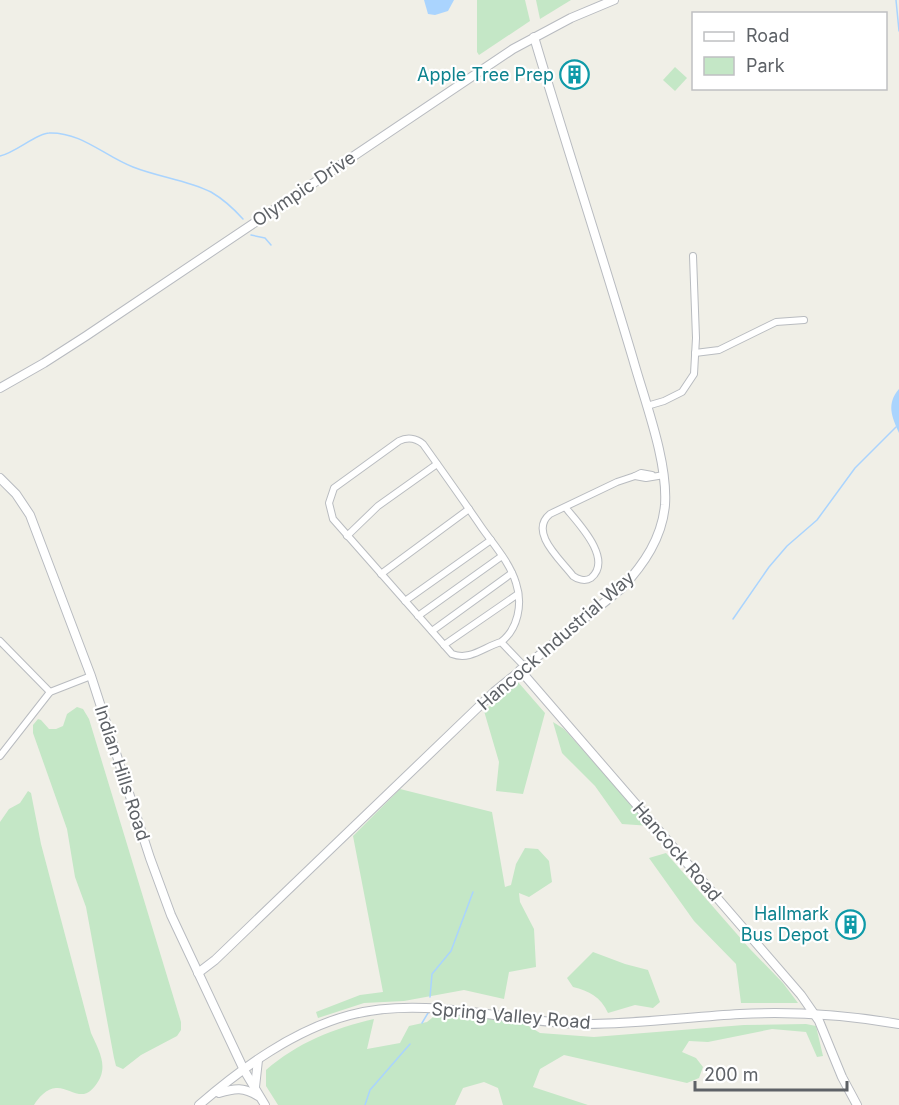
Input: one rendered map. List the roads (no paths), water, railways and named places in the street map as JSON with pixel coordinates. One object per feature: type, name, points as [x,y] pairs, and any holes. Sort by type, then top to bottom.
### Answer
[{"type":"street","name":"Olympic Drive","points":[[0,388],[71,346],[534,37],[614,0]]},
{"type":"street","name":"Hancock Industrial Way","points":[[198,972],[215,960],[379,801],[522,668],[622,588],[638,571],[655,543],[662,521],[665,498],[664,475],[647,406],[534,37]]},
{"type":"street","points":[[647,406],[682,392],[694,374],[693,255]]},
{"type":"street","points":[[695,354],[719,350],[776,322],[804,320]]},
{"type":"street","points":[[405,438],[420,442],[469,509],[512,573],[518,594],[516,621],[512,631],[501,642],[465,657],[452,654],[347,536],[333,519],[329,510],[330,497],[334,488],[405,438]]},
{"type":"street","points":[[347,536],[378,506],[437,464]]},
{"type":"street","points":[[565,507],[597,549],[595,571],[587,580],[573,576],[546,541],[542,525],[546,517],[565,507],[617,482],[641,473],[664,475]]},
{"type":"street","name":"Indian Hills Road","points":[[0,478],[16,494],[30,515],[91,676],[153,867],[171,915],[244,1070],[263,1101]]},
{"type":"street","points":[[381,574],[469,509]]},
{"type":"street","points":[[405,602],[491,540]]},
{"type":"street","points":[[418,616],[502,556]]},
{"type":"street","points":[[432,632],[512,573]]},
{"type":"street","points":[[444,645],[518,594]]},
{"type":"street","points":[[0,641],[50,692]]},
{"type":"street","points":[[501,642],[522,668]]},
{"type":"street","name":"Hancock Road","points":[[522,668],[814,1013],[857,1105]]},
{"type":"street","points":[[1,752],[50,692],[91,676]]},
{"type":"street","name":"Spring Valley Road","points":[[199,1105],[244,1070],[309,1029],[351,1015],[384,1010],[426,1008],[586,1024],[749,1013],[814,1013],[899,1024]]},
{"type":"street","points":[[824,1031],[825,1022],[835,1015]]},
{"type":"street","points":[[237,1054],[248,1059],[260,1059],[255,1088]]},
{"type":"street","points":[[208,1097],[234,1088],[250,1091],[263,1101]]},
{"type":"water","points":[[424,0],[454,0],[448,11],[435,15],[428,14]]},
{"type":"water","points":[[899,389],[899,433],[892,416],[891,405]]},
{"type":"waterway","points":[[896,0],[899,31]]},
{"type":"waterway","points":[[0,156],[44,134],[72,136],[133,167],[192,184],[211,192],[243,219]]},
{"type":"waterway","points":[[251,235],[265,238],[271,245]]},
{"type":"waterway","points":[[733,619],[769,567],[787,546],[817,520],[855,468],[896,427]]},
{"type":"waterway","points":[[430,997],[432,974],[451,951],[473,892]]},
{"type":"waterway","points":[[422,1023],[428,1013]]},
{"type":"waterway","points":[[365,1105],[370,1090],[410,1044]]},
{"type":"place","name":"Apple Tree Prep","points":[[575,75]]},
{"type":"place","name":"Hallmark Bus Depot","points":[[850,924]]}]
